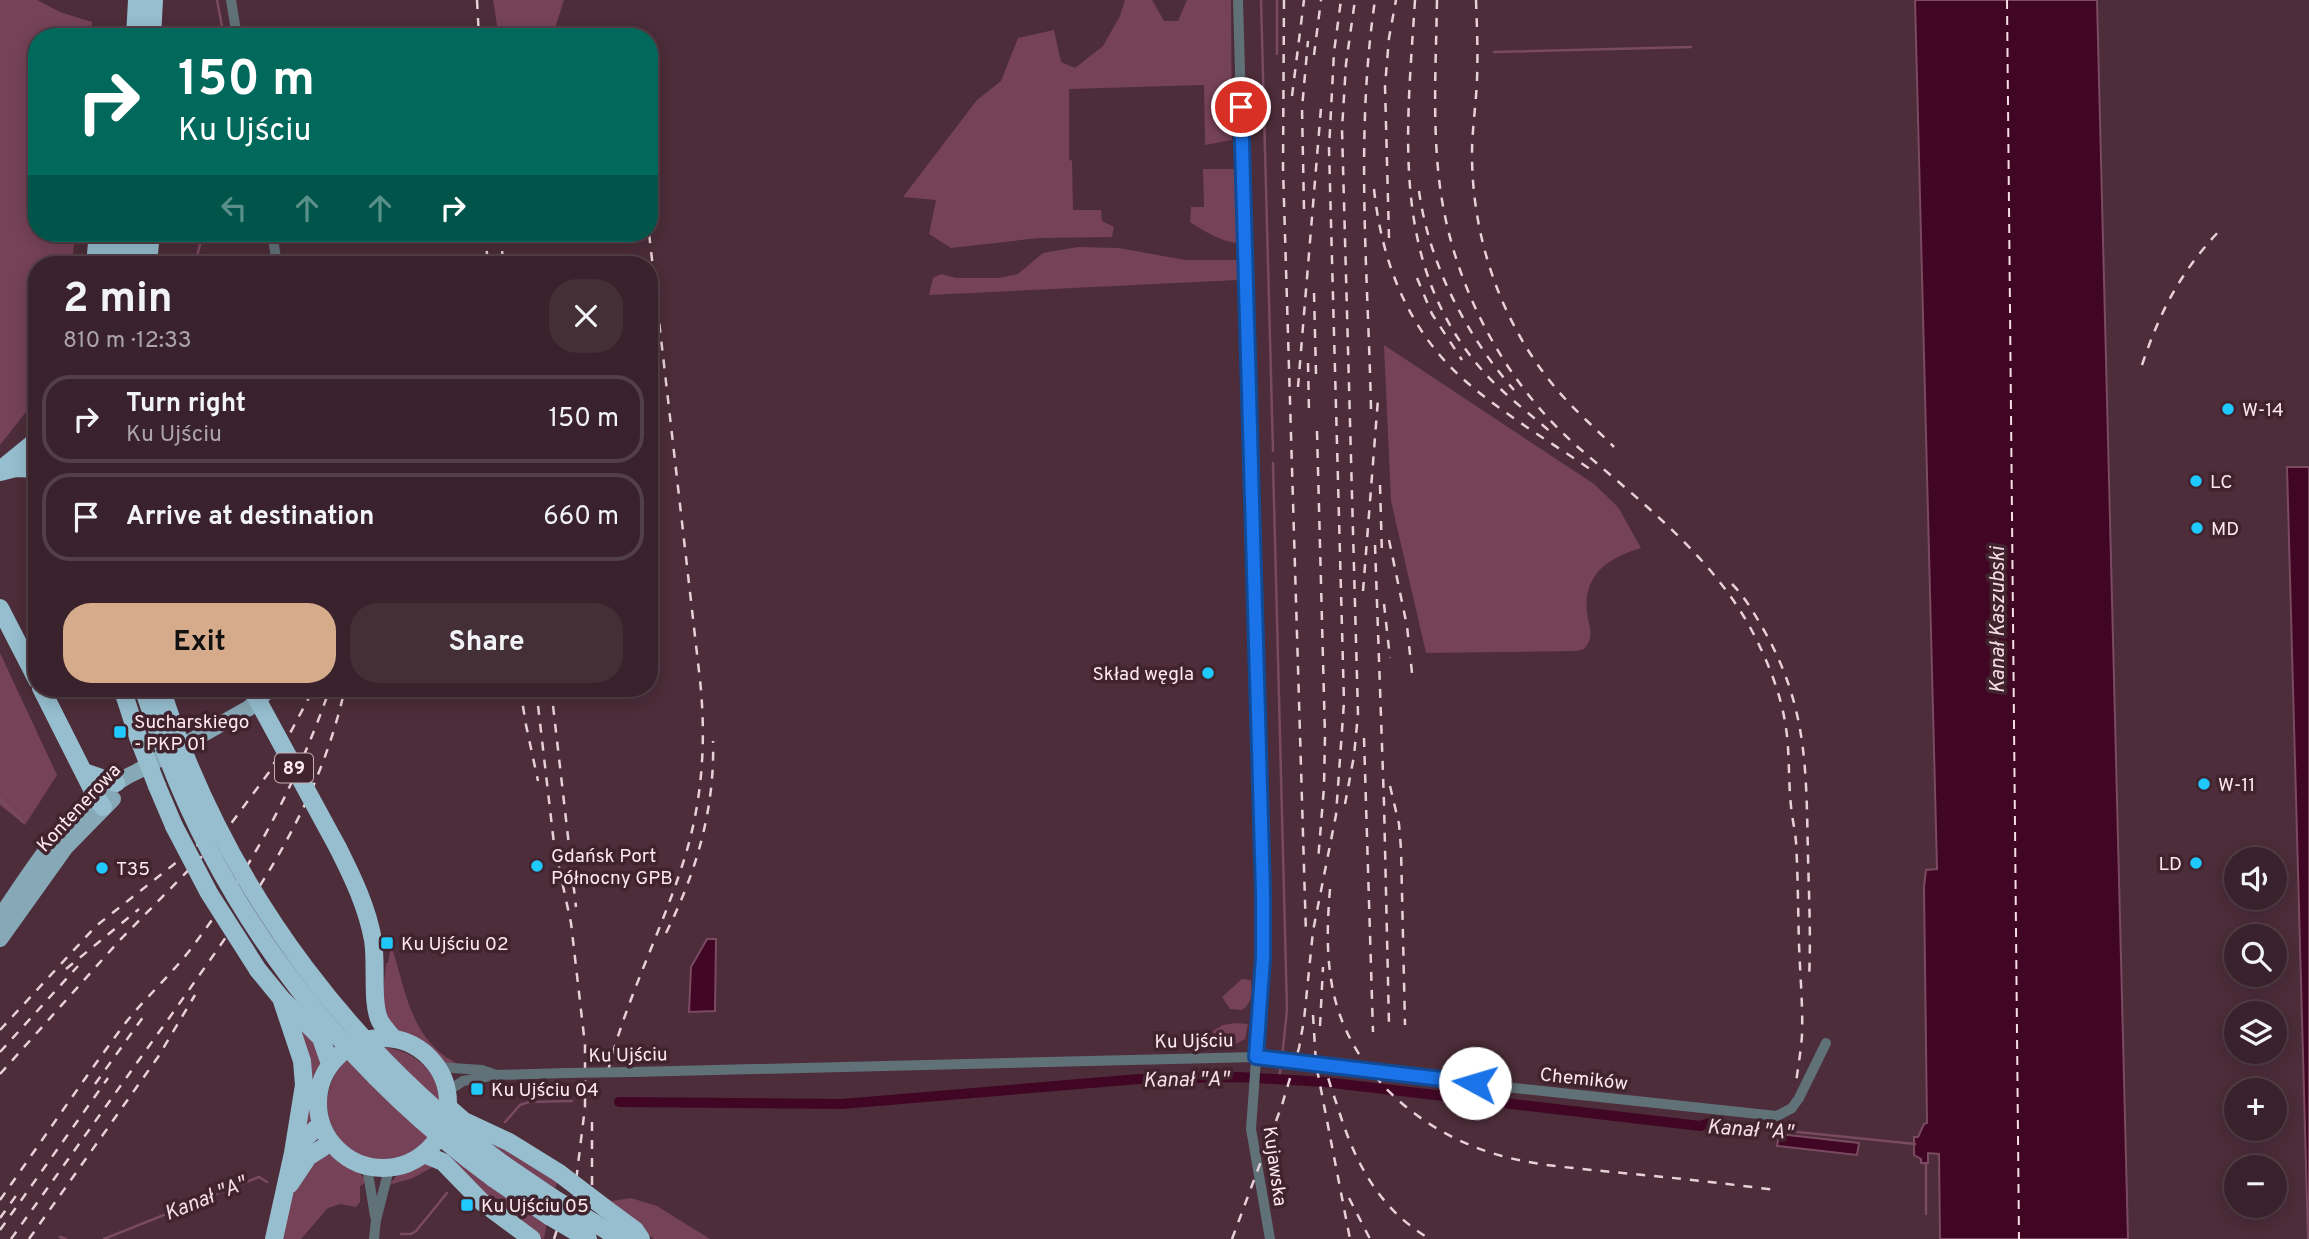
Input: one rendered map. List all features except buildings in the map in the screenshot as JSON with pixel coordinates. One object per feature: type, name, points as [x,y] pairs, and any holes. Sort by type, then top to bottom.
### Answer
[{"type":"highway","points":[[135,28],[137,0]]},
{"type":"highway","points":[[152,28],[154,0]]},
{"type":"highway","points":[[0,471],[28,448]]},
{"type":"highway","points":[[0,471],[28,469]]},
{"type":"highway","points":[[0,608],[28,662]]},
{"type":"highway","points":[[46,697],[100,803]]},
{"type":"highway","points":[[125,697],[157,786],[209,893],[258,970],[281,998],[321,1038],[330,1064]]},
{"type":"highway","points":[[148,697],[192,773],[228,849],[259,904],[302,966],[356,1033],[498,1171],[549,1216],[588,1239]]},
{"type":"highway","points":[[162,697],[165,727]]},
{"type":"highway","name":"89","points":[[256,697],[359,888],[368,914],[376,966],[377,1014],[381,1024],[394,1039]]},
{"type":"highway","points":[[84,772],[116,783]]},
{"type":"highway","points":[[274,1239],[301,1108],[303,1073],[302,1061],[281,998]]},
{"type":"highway","points":[[448,1099],[442,1130],[437,1140],[424,1154],[410,1163],[389,1169],[367,1167],[348,1159],[330,1143],[320,1125],[320,1087],[330,1064],[357,1043],[375,1038],[394,1039],[421,1050],[438,1067],[448,1099],[464,1121],[509,1142],[559,1173],[635,1230],[641,1239]]},
{"type":"highway","points":[[293,1153],[303,1139],[320,1125]]},
{"type":"highway","points":[[285,1193],[297,1170],[308,1157],[330,1143]]},
{"type":"highway","points":[[424,1154],[443,1162],[482,1202],[532,1239]]},
{"type":"highway","points":[[498,1171],[553,1198],[613,1234]]},
{"type":"main road","name":"Kontenerowa","points":[[0,939],[65,848],[116,783],[249,708],[261,697]]},
{"type":"main road","name":"Kontenerowa","points":[[0,917],[62,830],[79,811],[100,803],[130,783],[138,771]]},
{"type":"street","points":[[231,0],[236,28]]},
{"type":"street","name":"Ku Ujściu","points":[[448,1099],[463,1081],[496,1075],[1256,1057],[1263,958],[1263,893],[1238,0]]},
{"type":"street","name":"Chemików","points":[[1256,1057],[1448,1081],[1777,1116],[1792,1108],[1799,1098],[1826,1043]]},
{"type":"street","name":"Kujawska","points":[[1256,1057],[1252,1144],[1270,1239]]},
{"type":"street","name":"Ku Ujściu","points":[[438,1067],[482,1070],[496,1075]]},
{"type":"street","points":[[367,1167],[376,1220]]},
{"type":"street","points":[[374,1239],[389,1169]]},
{"type":"shaded area","points":[[0,0],[37,0],[60,12],[92,22],[91,28],[28,28],[28,242],[74,242],[73,256],[28,256],[28,409],[0,445]]},
{"type":"shaded area","points":[[493,0],[564,0],[555,28],[498,28]]},
{"type":"shaded area","points":[[1125,0],[1152,0],[1164,21],[1178,21],[1187,0],[1231,0],[1232,140],[1205,145],[1204,85],[1069,89],[1069,159],[1072,161],[1073,210],[1101,210],[1102,221],[1114,227],[1112,237],[1039,238],[951,248],[929,234],[936,200],[903,197],[977,100],[1001,81],[1018,38],[1054,30],[1061,62],[1075,68],[1103,46],[1120,16]]},
{"type":"shaded area","points":[[1203,169],[1235,169],[1237,243],[1218,238],[1190,222],[1191,207],[1204,207]]},
{"type":"shaded area","points":[[1078,247],[1119,248],[1185,260],[1238,260],[1238,280],[929,295],[933,278],[941,274],[956,278],[998,278],[1018,274],[1043,253]]},
{"type":"shaded area","points":[[1384,345],[1594,484],[1618,507],[1641,548],[1608,563],[1594,578],[1587,599],[1590,636],[1584,649],[1426,653],[1391,501]]},
{"type":"shaded area","points":[[0,653],[57,775],[25,825],[0,805]]},
{"type":"shaded area","points":[[390,951],[393,951],[408,1000],[421,1030],[430,1043],[458,1064],[444,1062],[388,1020],[383,992]]},
{"type":"shaded area","points":[[1242,979],[1251,980],[1250,1001],[1242,1010],[1230,1009],[1222,997]]},
{"type":"shaded area","points":[[292,1016],[316,1041],[321,1064],[312,1094],[312,1117],[307,1132]]},
{"type":"shaded area","points":[[1248,1024],[1245,1039],[1234,1045],[1212,1044],[1213,1031],[1223,1025]]},
{"type":"shaded area","points":[[379,1047],[402,1052],[421,1063],[435,1081],[440,1105]]},
{"type":"shaded area","points":[[347,1059],[429,1138],[406,1154],[383,1159],[362,1155],[344,1143],[332,1126],[327,1105],[331,1082]]},
{"type":"shaded area","points":[[480,1138],[493,1141],[558,1179],[555,1190]]},
{"type":"shaded area","points":[[327,1154],[355,1169],[367,1182],[360,1186],[360,1202],[356,1207],[340,1204],[328,1208],[301,1239],[280,1239],[292,1191],[302,1168]]},
{"type":"shaded area","points":[[452,1156],[547,1223],[544,1239],[524,1228],[450,1162]]},
{"type":"shaded area","points":[[425,1164],[438,1164],[413,1178],[389,1185],[397,1175]]},
{"type":"shaded area","points":[[631,1198],[657,1206],[710,1239],[654,1239],[605,1202]]},
{"type":"water","name":"Kanał Kaszubski","points":[[1915,0],[2097,0],[2128,1239],[1940,1239],[1939,1154],[1928,1153],[1928,1163],[1921,1163],[1921,1159],[1914,1155],[1914,1137],[1918,1137],[1927,1123],[1924,887],[1926,870],[1937,869]]},
{"type":"water","points":[[2287,467],[2309,467],[2309,1239],[2308,1239]]},
{"type":"water","points":[[707,939],[716,939],[715,1011],[689,1012],[691,967]]},
{"type":"water","points":[[1779,1134],[1859,1143],[1857,1155],[1777,1146]]},
{"type":"waterway","points":[[217,0],[222,28]]},
{"type":"waterway","points":[[1261,0],[1273,451]]},
{"type":"waterway","points":[[1277,0],[1277,54]]},
{"type":"waterway","points":[[1494,52],[1691,47]]},
{"type":"waterway","points":[[197,256],[201,242]]},
{"type":"waterway","points":[[1273,463],[1287,1010],[1282,1058]]},
{"type":"waterway","points":[[0,799],[23,822]]},
{"type":"waterway","points":[[1279,1078],[1281,1065]]},
{"type":"waterway","name":"Kanał \"A\"","points":[[619,1102],[842,1104],[1139,1079],[1238,1077],[1324,1082],[1700,1126],[1709,1123]]},
{"type":"waterway","points":[[1479,1116],[1480,1100]]},
{"type":"waterway","name":"Kanał \"A\"","points":[[505,1122],[520,1105],[529,1102],[572,1101]]},
{"type":"waterway","name":"Kanał \"A\"","points":[[1709,1123],[1915,1144]]},
{"type":"waterway","points":[[1926,1163],[1926,1214]]},
{"type":"waterway","name":"Kanał \"A\"","points":[[104,1239],[259,1177],[267,1182]]},
{"type":"waterway","name":"Kanał \"A\"","points":[[401,1234],[416,1231],[447,1193]]},
{"type":"waterway","points":[[60,1237],[66,1239]]},
{"type":"ferry route","points":[[2007,0],[2019,1239]]},
{"type":"railway","points":[[477,0],[479,28]]},
{"type":"railway","points":[[1284,0],[1283,168],[1306,934]]},
{"type":"railway","points":[[1292,96],[1304,0]]},
{"type":"railway","points":[[1314,55],[1321,0]]},
{"type":"railway","points":[[1232,1239],[1282,1105],[1299,1048],[1313,931],[1336,815],[1344,702],[1329,149],[1334,52],[1341,0]]},
{"type":"railway","points":[[1345,804],[1358,714],[1342,129],[1346,64],[1355,0]]},
{"type":"railway","points":[[1371,409],[1364,153],[1369,51],[1375,0]]},
{"type":"railway","points":[[1389,238],[1385,86],[1389,38],[1396,0]]},
{"type":"railway","points":[[1415,0],[1408,146],[1418,240],[1431,285],[1452,329],[1482,370],[1553,434]]},
{"type":"railway","points":[[1437,0],[1435,117],[1440,187],[1457,260],[1486,330],[1527,394],[1552,422],[1681,538],[1704,563],[1744,617],[1775,684],[1787,732],[1791,810],[1796,842],[1802,1024],[1796,1083]]},
{"type":"railway","points":[[1476,0],[1477,70],[1472,145],[1473,185],[1477,217],[1493,278],[1519,335],[1535,361],[1561,394],[1614,447]]},
{"type":"railway","points":[[1304,209],[1302,108],[1308,41]]},
{"type":"railway","points":[[1298,387],[1321,108]]},
{"type":"railway","points":[[1374,189],[1384,245],[1392,271],[1402,297],[1431,344],[1449,365],[1485,397],[1593,471]]},
{"type":"railway","points":[[1419,191],[1431,245],[1452,297],[1480,346],[1514,390]]},
{"type":"railway","points":[[2142,365],[2173,292],[2194,260],[2221,229]]},
{"type":"railway","points":[[486,242],[487,256]]},
{"type":"railway","points":[[502,242],[502,256]]},
{"type":"railway","points":[[650,242],[652,256]]},
{"type":"railway","points":[[1417,278],[1432,314],[1462,360]]},
{"type":"railway","points":[[1314,293],[1316,374]]},
{"type":"railway","points":[[608,1071],[625,1015],[687,850],[697,808],[702,765],[700,680],[658,312]]},
{"type":"railway","points":[[1308,363],[1309,412]]},
{"type":"railway","points":[[1363,591],[1378,399]]},
{"type":"railway","points":[[1317,431],[1325,736],[1318,861]]},
{"type":"railway","points":[[1380,485],[1382,555]]},
{"type":"railway","points":[[1389,540],[1407,626],[1412,673]]},
{"type":"railway","points":[[1375,545],[1389,1025]]},
{"type":"railway","points":[[1732,584],[1765,632],[1790,688],[1797,714],[1805,768],[1810,918],[1809,979]]},
{"type":"railway","points":[[1384,604],[1390,658]]},
{"type":"railway","points":[[0,1074],[119,941],[221,837],[270,771],[309,697]]},
{"type":"railway","points":[[0,1200],[123,1026],[190,950],[233,889],[287,792],[327,697]]},
{"type":"railway","points":[[11,1239],[227,936],[276,860],[316,779],[343,697]]},
{"type":"railway","points":[[521,697],[538,781]]},
{"type":"railway","points":[[537,697],[554,844],[571,923],[585,1045],[585,1107],[569,1239]]},
{"type":"railway","points":[[552,697],[576,907]]},
{"type":"railway","points":[[1364,738],[1373,1032]]},
{"type":"railway","points":[[666,933],[695,864],[702,840],[711,791],[713,741]]},
{"type":"railway","points":[[1390,786],[1399,824],[1401,849],[1405,1025]]},
{"type":"railway","points":[[0,1030],[96,926],[216,829]]},
{"type":"railway","points":[[1330,889],[1328,956],[1334,995],[1343,1024],[1357,1051],[1375,1076],[1396,1098],[1420,1117],[1473,1146],[1516,1159],[1776,1190]]},
{"type":"railway","points":[[66,969],[139,909]]},
{"type":"railway","points":[[0,1052],[78,966]]},
{"type":"railway","points":[[1320,1026],[1323,967]]},
{"type":"railway","points":[[29,1239],[158,1057],[195,995]]},
{"type":"railway","points":[[95,1084],[146,1013]]},
{"type":"railway","points":[[1313,1015],[1316,1064],[1350,1239]]},
{"type":"railway","points":[[1324,1061],[1352,1147],[1371,1183],[1396,1214],[1430,1239]]},
{"type":"railway","points":[[0,1230],[108,1078]]},
{"type":"railway","points":[[592,1117],[592,1239]]},
{"type":"railway","points":[[0,1218],[18,1193]]},
{"type":"railway","points":[[554,1239],[568,1196]]},
{"type":"railway","points":[[1349,1198],[1370,1239]]},
{"type":"place","name":"W-14","points":[[2228,409]]},
{"type":"place","name":"LC","points":[[2196,481]]},
{"type":"place","name":"MD","points":[[2197,528]]},
{"type":"place","name":"Skład węgla","points":[[1208,673]]},
{"type":"place","name":"Sucharskiego - PKP 01","points":[[120,732]]},
{"type":"place","name":"W-11","points":[[2204,784]]},
{"type":"place","name":"LD","points":[[2196,863]]},
{"type":"place","name":"Gdańsk Port Północny GPB","points":[[537,866]]},
{"type":"place","name":"T35","points":[[102,868]]},
{"type":"place","name":"Ku Ujściu 02","points":[[387,943]]},
{"type":"place","name":"Ku Ujściu 04","points":[[477,1089]]},
{"type":"place","name":"Ku Ujściu 05","points":[[467,1205]]},
{"type":"route","points":[[1241,107],[1263,893],[1263,958],[1256,1057],[1475,1083]]}]
